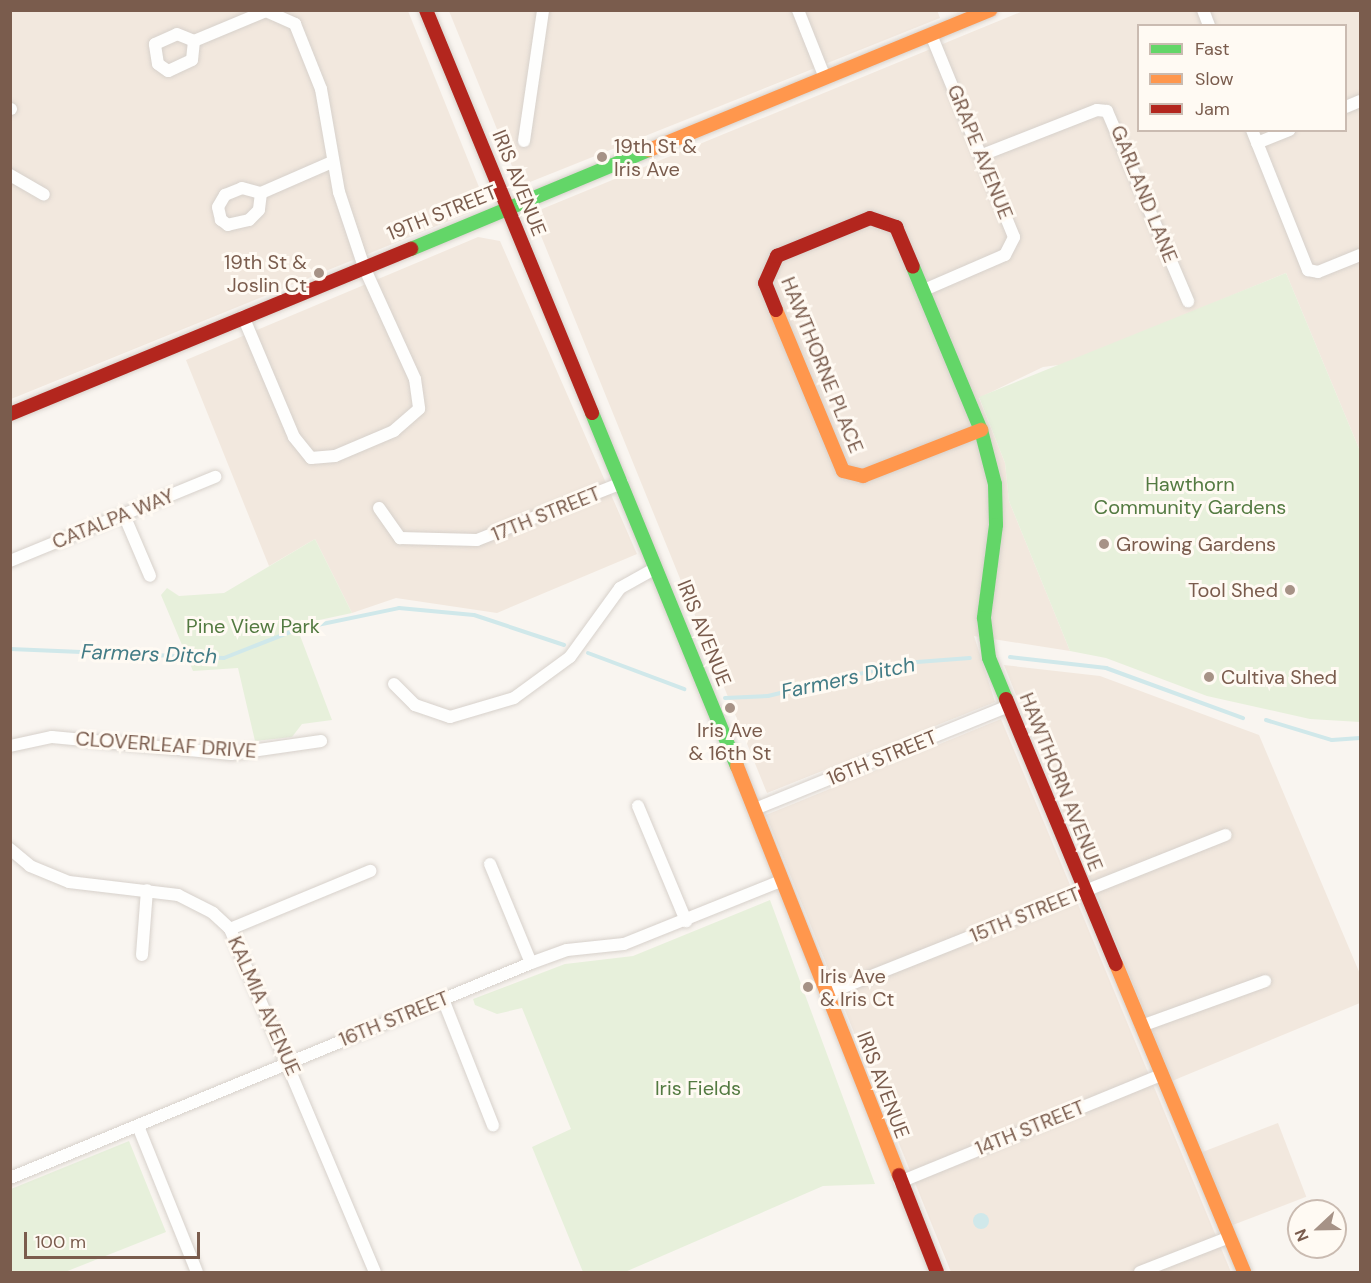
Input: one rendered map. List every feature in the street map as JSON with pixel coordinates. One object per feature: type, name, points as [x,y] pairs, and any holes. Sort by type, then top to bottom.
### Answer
[{"type":"street","name":"IRIS AVENUE","points":[[426,10],[755,809],[937,1272]]},
{"type":"street","points":[[524,141],[543,10]]},
{"type":"street","points":[[798,10],[825,78]]},
{"type":"street","name":"19TH STREET","points":[[10,414],[508,207],[932,35],[957,17],[990,10]]},
{"type":"street","points":[[195,41],[266,11],[288,17],[315,65],[330,163],[364,267],[415,378],[419,408],[394,431],[335,456],[311,458],[294,436],[243,316]]},
{"type":"street","name":"GRAPE AVENUE","points":[[924,290],[1011,248],[1013,231],[932,35]]},
{"type":"street","name":"GARLAND LANE","points":[[982,155],[1097,110],[1107,111],[1188,301]]},
{"type":"street","points":[[1253,132],[1308,270],[1318,272],[1360,255]]},
{"type":"street","points":[[1257,143],[1284,132]]},
{"type":"street","points":[[261,193],[330,163]]},
{"type":"street","points":[[10,176],[44,195]]},
{"type":"street","name":"HAWTHORNE PLACE","points":[[924,290],[896,227],[880,217],[777,256],[766,273],[843,471],[863,476],[981,430]]},
{"type":"street","name":"HAWTHORN AVENUE","points":[[924,290],[981,430],[995,484],[996,525],[984,637],[1009,706],[1244,1272]]},
{"type":"street","name":"CATALPA WAY","points":[[10,561],[215,477]]},
{"type":"street","name":"17TH STREET","points":[[379,508],[400,538],[477,540],[622,483]]},
{"type":"street","points":[[124,516],[150,576]]},
{"type":"street","points":[[394,684],[415,705],[450,717],[514,698],[570,657],[620,588],[656,568]]},
{"type":"street","name":"16TH STREET","points":[[755,809],[1009,706]]},
{"type":"street","name":"CLOVERLEAF DRIVE","points":[[10,746],[52,737],[231,754],[321,741]]},
{"type":"street","points":[[638,806],[686,921]]},
{"type":"street","name":"15TH STREET","points":[[826,994],[1225,835]]},
{"type":"street","name":"KALMIA AVENUE","points":[[10,849],[30,866],[69,882],[147,890],[197,902],[230,929],[289,1061],[375,1272]]},
{"type":"street","points":[[490,864],[531,963]]},
{"type":"street","points":[[230,929],[370,871]]},
{"type":"street","name":"16TH STREET","points":[[10,1178],[531,963],[567,950],[624,944],[686,921],[783,880]]},
{"type":"street","points":[[142,955],[147,890]]},
{"type":"street","points":[[1141,1026],[1265,981]]},
{"type":"street","points":[[442,999],[493,1125]]},
{"type":"street","name":"14TH STREET","points":[[900,1182],[1161,1076]]},
{"type":"street","points":[[138,1126],[197,1272]]},
{"type":"street","points":[[1140,1272],[1230,1237]]},
{"type":"shaded area","points":[[937,10],[940,18],[520,186],[449,11]]},
{"type":"shaded area","points":[[11,11],[408,11],[483,197],[471,212],[11,399]]},
{"type":"shaded area","points":[[1023,11],[1360,11],[1360,451],[1286,273],[1066,364],[1043,367],[979,398],[1005,463],[1009,501],[1070,651],[974,636],[995,702],[767,793],[537,226],[542,209]]},
{"type":"shaded area","points":[[478,237],[500,241],[637,554],[497,613],[396,598],[352,613],[315,539],[269,566],[186,360]]},
{"type":"shaded area","points":[[1004,665],[1100,676],[1259,735],[1360,974],[1360,1003],[1172,1081]]},
{"type":"shaded area","points":[[1001,719],[1231,1272],[951,1272],[766,815]]},
{"type":"shaded area","points":[[1278,1123],[1306,1197],[1287,1199],[1287,1204],[1229,1226],[1201,1153]]},
{"type":"green space","name":"Hawthorn Community Gardens","points":[[1286,273],[1360,451],[1360,722],[1310,719],[1207,696],[1106,658],[1070,651],[1009,501],[1005,463],[979,397]]},
{"type":"green space","name":"Pine View Park","points":[[315,539],[352,613],[296,625],[332,720],[302,724],[292,737],[255,741],[238,668],[193,671],[161,595],[167,588],[179,596],[224,593]]},
{"type":"green space","name":"Iris Fields","points":[[770,900],[875,1184],[823,1186],[625,1272],[583,1272],[532,1147],[571,1129],[522,1008],[497,1014],[475,1005],[473,999],[565,964],[633,956]]},
{"type":"green space","points":[[129,1141],[166,1232],[65,1272],[11,1272],[11,1189]]},
{"type":"water","points":[[978,1213],[984,1213],[989,1221],[987,1227],[978,1229],[973,1224],[973,1218]]},
{"type":"waterway","name":"Farmers Ditch","points":[[10,649],[224,658],[298,629],[399,608],[474,615],[564,645]]},
{"type":"waterway","name":"Farmers Ditch","points":[[588,653],[684,689]]},
{"type":"waterway","name":"Farmers Ditch","points":[[1010,657],[1106,668],[1243,718]]},
{"type":"waterway","name":"Farmers Ditch","points":[[725,698],[768,696],[904,663],[970,658]]},
{"type":"waterway","name":"Farmers Ditch","points":[[1266,720],[1332,740],[1360,738]]},
{"type":"traffic: fast","points":[[411,249],[649,150]]},
{"type":"traffic: fast","points":[[913,267],[981,430],[995,484],[996,525],[984,618],[989,658],[1006,699]]},
{"type":"traffic: fast","points":[[592,413],[737,766]]},
{"type":"traffic: slow","points":[[649,150],[990,10]]},
{"type":"traffic: slow","points":[[776,310],[843,471],[863,476],[981,430]]},
{"type":"traffic: slow","points":[[737,766],[899,1175]]},
{"type":"traffic: slow","points":[[1116,964],[1244,1272]]},
{"type":"traffic: jam","points":[[426,10],[592,413]]},
{"type":"traffic: jam","points":[[776,310],[765,283],[777,256],[870,218],[896,227],[913,267]]},
{"type":"traffic: jam","points":[[10,414],[411,249]]},
{"type":"traffic: jam","points":[[1006,699],[1116,964]]},
{"type":"traffic: jam","points":[[899,1175],[937,1272]]},
{"type":"place","name":"19th St & Iris Ave","points":[[602,157]]},
{"type":"place","name":"19th St & Joslin Ct","points":[[319,273]]},
{"type":"place","name":"Growing Gardens","points":[[1104,544]]},
{"type":"place","name":"Tool Shed","points":[[1290,590]]},
{"type":"place","name":"Cultiva Shed","points":[[1209,677]]},
{"type":"place","name":"Iris Ave & 16th St","points":[[730,708]]},
{"type":"place","name":"Iris Ave & Iris Ct","points":[[808,987]]}]
